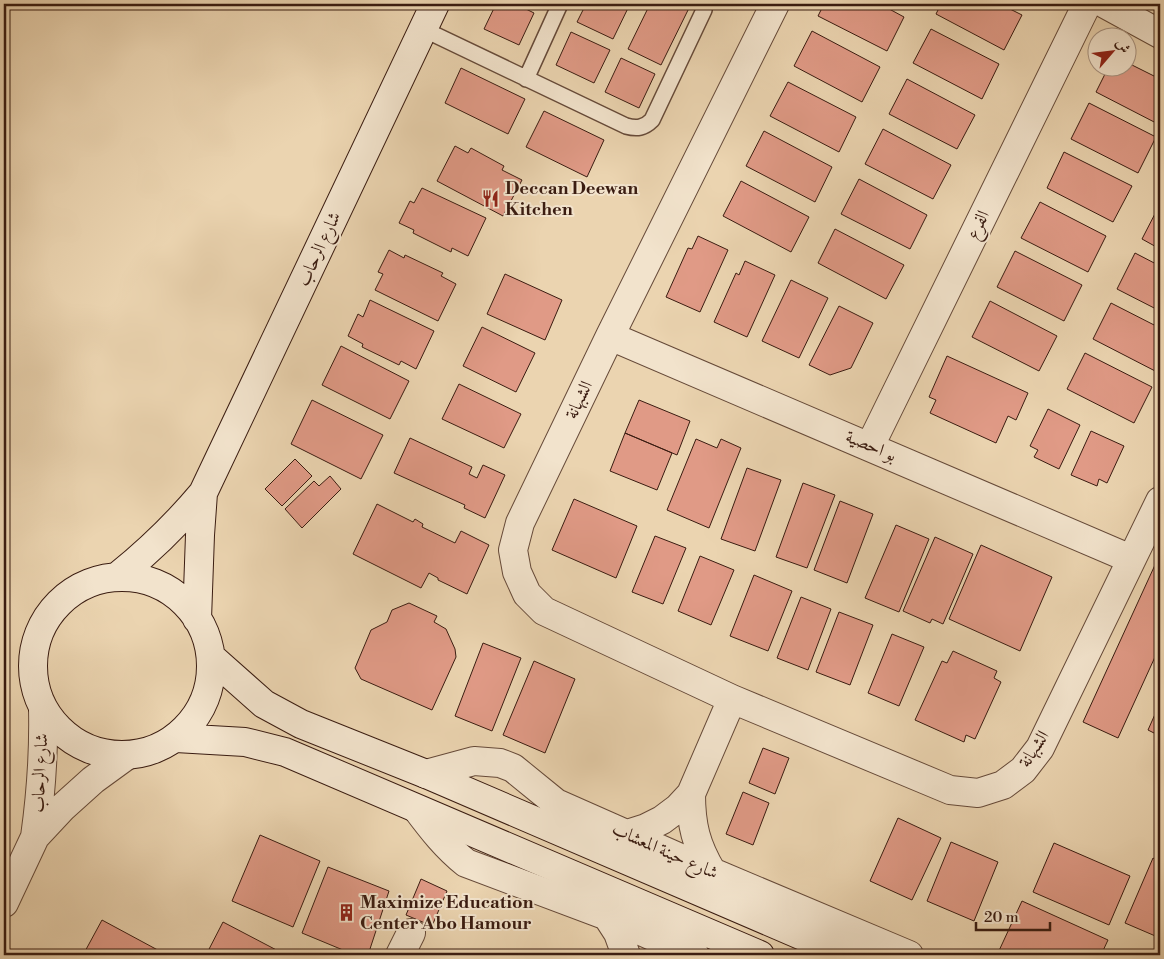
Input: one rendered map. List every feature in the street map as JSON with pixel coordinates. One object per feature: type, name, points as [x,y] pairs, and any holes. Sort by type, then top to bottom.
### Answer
[{"type":"street","name":"شارع الرحاب","points":[[118,576],[149,551],[203,493],[434,4]]},
{"type":"street","name":"الشبهانة","points":[[775,4],[610,336],[520,523],[513,550],[516,572],[527,594],[544,611],[732,699],[950,790],[978,793],[1003,785],[1023,770],[1040,748],[1130,559],[1160,501]]},
{"type":"street","name":"الفرع","points":[[870,446],[1086,4]]},
{"type":"street","points":[[1106,4],[1160,34]]},
{"type":"street","name":"بو احصية","points":[[610,336],[1130,559]]},
{"type":"street","name":"شارع الرحاب","points":[[197,618],[199,543],[203,493]]},
{"type":"street","points":[[118,576],[142,578],[163,587],[182,600],[197,618],[206,637],[211,657],[209,687],[196,716],[176,738],[148,752],[126,756],[101,753],[78,744],[58,729],[43,709],[33,680],[33,650],[44,621],[63,598],[88,582],[118,576]]},
{"type":"street","name":"شارع حينة المعشاب","points":[[211,657],[264,704],[301,724],[426,774],[847,955]]},
{"type":"street","points":[[627,834],[662,820],[678,808],[691,794],[732,699]]},
{"type":"street","name":"شارع الرحاب","points":[[4,903],[35,837],[41,795],[44,752],[43,709]]},
{"type":"street","points":[[176,738],[245,742],[285,752],[760,955]]},
{"type":"street","name":"شارع الرحاب","points":[[35,837],[92,780],[126,756]]},
{"type":"street","name":"شارع حينة المعشاب","points":[[426,774],[474,761],[500,763],[513,768],[556,803],[712,872],[910,955]]},
{"type":"street","points":[[691,794],[691,815],[694,835],[712,872]]},
{"type":"street","points":[[417,809],[451,851],[466,863],[607,916],[688,954]]},
{"type":"street","points":[[607,916],[618,933],[626,955]]},
{"type":"lane","points":[[526,79],[560,4]]},
{"type":"lane","points":[[423,29],[626,126],[640,128],[652,120],[704,10]]},
{"type":"building","points":[[496,4],[516,4],[534,13],[519,45],[484,29]]},
{"type":"building","points":[[586,4],[630,4],[613,39],[577,22]]},
{"type":"building","points":[[650,4],[691,4],[661,65],[628,49]]},
{"type":"building","points":[[824,4],[880,4],[904,17],[887,51],[818,16]]},
{"type":"building","points":[[941,4],[1000,4],[1022,15],[1004,50],[936,14]]},
{"type":"building","points":[[931,29],[999,64],[982,99],[913,63]]},
{"type":"building","points":[[812,31],[880,67],[862,102],[794,66]]},
{"type":"building","points":[[571,32],[610,50],[594,83],[556,65]]},
{"type":"building","points":[[621,58],[655,74],[639,108],[605,92]]},
{"type":"building","points":[[1136,67],[1160,79],[1160,125],[1096,92],[1103,78],[1136,78]]},
{"type":"building","points":[[461,68],[525,99],[508,134],[445,103]]},
{"type":"building","points":[[907,79],[975,115],[957,149],[889,114]]},
{"type":"building","points":[[788,82],[856,117],[839,152],[770,116]]},
{"type":"building","points":[[1089,103],[1156,137],[1138,173],[1071,139]]},
{"type":"building","points":[[544,111],[604,140],[587,177],[526,147]]},
{"type":"building","points":[[883,129],[951,165],[933,199],[865,164]]},
{"type":"building","points":[[764,131],[832,167],[815,202],[746,166]]},
{"type":"building","name":"Deccan Deewan Kitchen","points":[[455,146],[468,153],[471,148],[504,166],[502,170],[522,180],[503,216],[437,181]]},
{"type":"building","points":[[1064,152],[1132,186],[1113,222],[1047,188]]},
{"type":"building","points":[[859,179],[927,215],[910,249],[841,214]]},
{"type":"building","points":[[741,181],[809,217],[791,252],[723,216]]},
{"type":"building","points":[[422,188],[486,218],[468,256],[452,248],[451,252],[413,233],[414,230],[399,223],[410,201],[414,203]]},
{"type":"building","points":[[1040,202],[1106,236],[1088,272],[1021,238]]},
{"type":"building","points":[[1160,204],[1160,249],[1142,239]]},
{"type":"building","points":[[835,229],[904,265],[886,299],[818,263]]},
{"type":"building","points":[[698,236],[728,250],[700,312],[666,297],[688,248],[692,249]]},
{"type":"building","points":[[389,250],[404,258],[405,255],[443,273],[441,276],[456,284],[438,321],[375,290],[383,274],[378,272]]},
{"type":"building","points":[[1015,251],[1082,285],[1064,321],[997,287]]},
{"type":"building","points":[[1135,253],[1160,266],[1160,311],[1117,289]]},
{"type":"building","points":[[745,261],[775,275],[747,337],[714,322],[736,273],[739,275]]},
{"type":"building","points":[[505,274],[562,300],[545,340],[487,314]]},
{"type":"building","points":[[791,280],[828,298],[799,358],[762,341]]},
{"type":"building","points":[[370,300],[434,331],[416,369],[401,361],[399,365],[362,347],[363,344],[348,336],[358,314],[363,317]]},
{"type":"building","points":[[990,301],[1057,336],[1039,371],[972,337]]},
{"type":"building","points":[[1111,303],[1160,328],[1159,373],[1093,339]]},
{"type":"building","points":[[839,306],[873,323],[851,368],[830,375],[809,365]]},
{"type":"building","points":[[482,327],[535,353],[516,392],[463,366]]},
{"type":"building","points":[[341,346],[409,381],[390,419],[322,385]]},
{"type":"building","points":[[1085,353],[1152,387],[1134,423],[1067,389]]},
{"type":"building","points":[[947,356],[1028,393],[1016,420],[1008,416],[996,443],[930,413],[936,400],[929,397]]},
{"type":"building","points":[[459,384],[521,414],[504,448],[442,419]]},
{"type":"building","points":[[312,400],[383,435],[361,479],[291,444]]},
{"type":"building","points":[[639,400],[690,421],[677,455],[625,433]]},
{"type":"building","points":[[1048,409],[1080,425],[1059,469],[1034,457],[1038,450],[1030,446]]},
{"type":"building","points":[[1091,431],[1124,446],[1107,483],[1099,479],[1097,486],[1071,475]]},
{"type":"building","points":[[625,433],[672,453],[657,490],[610,471]]},
{"type":"building","points":[[410,438],[472,467],[469,474],[477,478],[483,465],[505,475],[485,518],[464,508],[465,505],[394,473]]},
{"type":"building","points":[[696,439],[717,448],[721,439],[741,448],[709,528],[667,510]]},
{"type":"building","points":[[295,459],[312,476],[282,506],[265,489]]},
{"type":"building","points":[[747,468],[781,480],[755,551],[721,539]]},
{"type":"building","points":[[330,476],[341,489],[302,528],[285,509],[314,481],[319,486]]},
{"type":"building","points":[[803,483],[835,495],[807,568],[776,557]]},
{"type":"building","points":[[574,499],[637,526],[616,578],[552,550]]},
{"type":"building","points":[[840,501],[873,514],[847,583],[814,570]]},
{"type":"building","points":[[377,504],[413,522],[415,519],[423,524],[422,527],[455,543],[461,531],[489,545],[467,594],[438,580],[438,578],[429,573],[421,588],[353,554]]},
{"type":"building","points":[[896,525],[929,539],[899,612],[865,598]]},
{"type":"building","points":[[655,536],[686,548],[663,604],[632,592]]},
{"type":"building","points":[[935,537],[973,554],[943,624],[932,619],[930,623],[903,611]]},
{"type":"building","points":[[981,545],[1052,577],[1020,651],[949,619]]},
{"type":"building","points":[[1160,554],[1160,646],[1118,738],[1083,722]]},
{"type":"building","points":[[700,556],[734,570],[711,625],[678,611]]},
{"type":"building","points":[[754,575],[792,591],[768,651],[730,636]]},
{"type":"building","points":[[801,597],[831,609],[808,670],[777,658]]},
{"type":"building","points":[[409,603],[437,616],[434,622],[446,629],[455,649],[456,657],[432,710],[361,679],[355,668],[371,630],[387,622],[392,610]]},
{"type":"building","points":[[839,612],[873,625],[850,685],[816,672]]},
{"type":"building","points":[[892,634],[924,647],[899,706],[868,693]]},
{"type":"building","points":[[483,643],[521,658],[492,731],[455,716]]},
{"type":"building","points":[[953,651],[997,671],[994,678],[1001,682],[975,739],[966,735],[964,742],[915,720],[942,661],[947,663]]},
{"type":"building","points":[[534,661],[575,679],[545,753],[503,735]]},
{"type":"building","points":[[1160,703],[1160,736],[1148,730]]},
{"type":"building","points":[[763,748],[789,758],[775,794],[749,783]]},
{"type":"building","points":[[743,792],[769,803],[753,845],[726,834]]},
{"type":"building","points":[[898,818],[941,838],[912,900],[870,881]]},
{"type":"building","points":[[260,835],[320,861],[293,927],[232,901]]},
{"type":"building","points":[[951,842],[998,862],[974,921],[927,901]]},
{"type":"building","points":[[1054,843],[1130,876],[1109,925],[1033,892]]},
{"type":"building","points":[[1153,858],[1160,862],[1160,938],[1125,923]]},
{"type":"building","name":"Maximize Education Center Abo Hamour","points":[[328,867],[389,891],[368,955],[355,955],[302,933]]},
{"type":"building","points":[[421,879],[447,891],[432,926],[406,915]]},
{"type":"building","points":[[1022,901],[1108,940],[1101,955],[997,955]]},
{"type":"building","points":[[102,920],[167,955],[83,955]]},
{"type":"building","points":[[223,922],[286,955],[206,955]]},
{"type":"place","name":"Deccan Deewan Kitchen","points":[[491,198]]},
{"type":"place","name":"Maximize Education Center Abo Hamour","points":[[346,912]]}]
